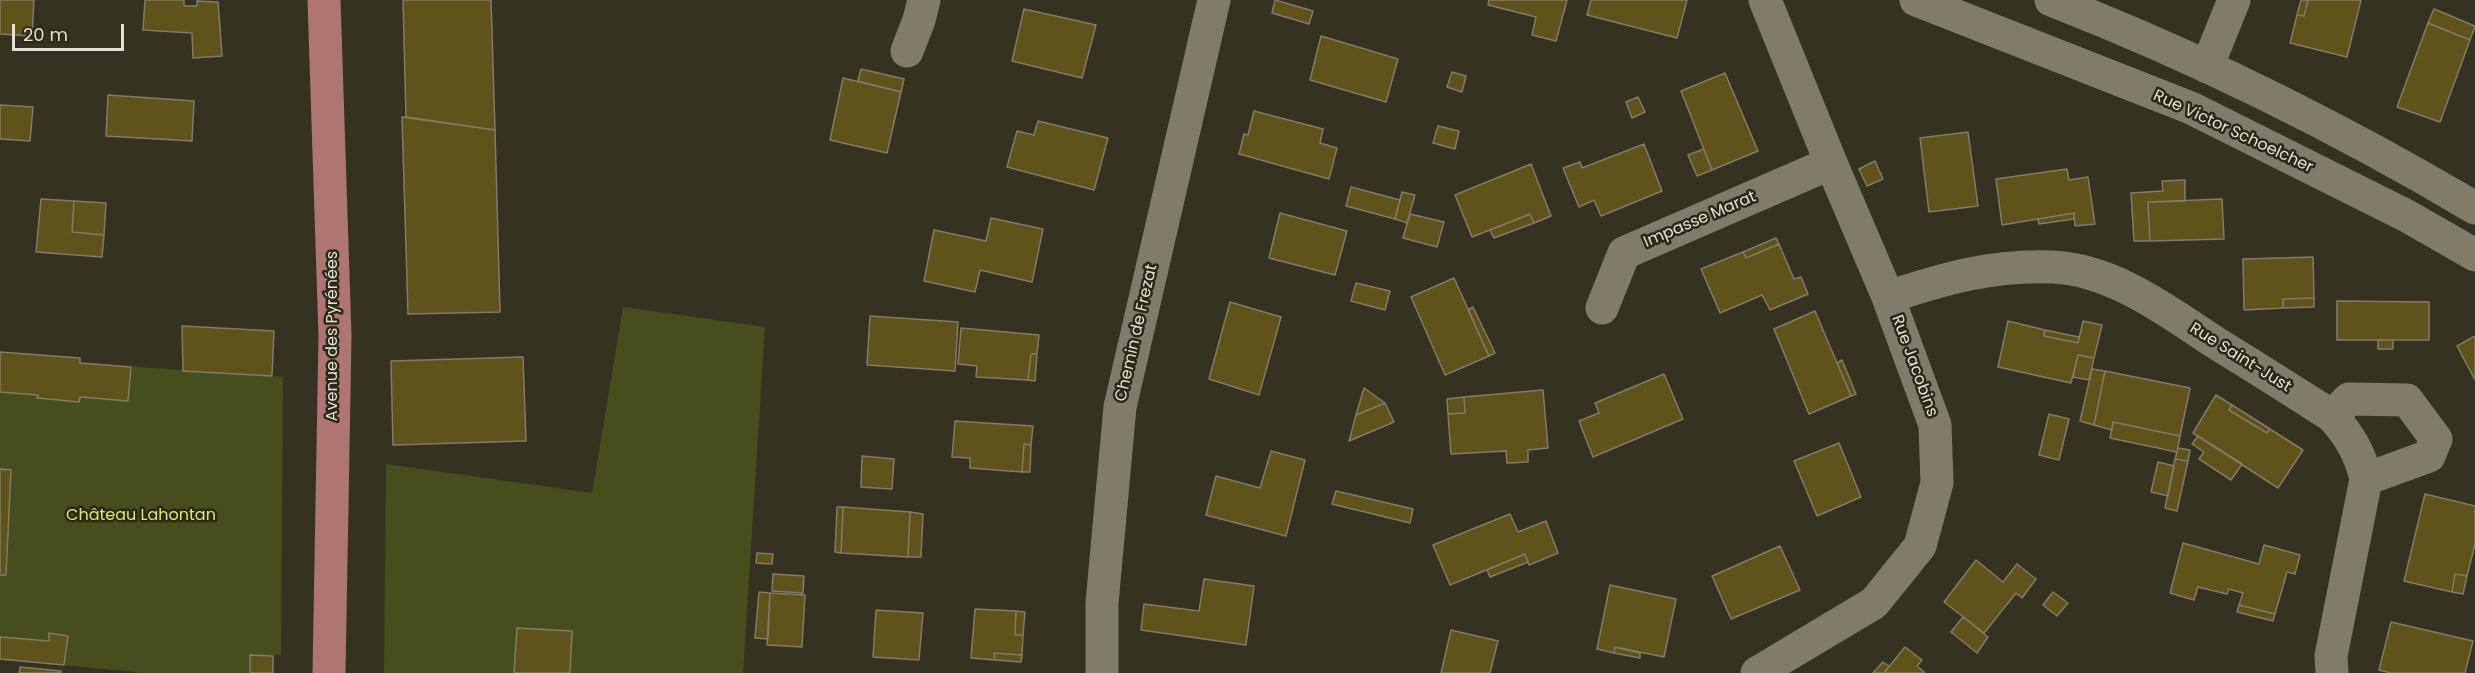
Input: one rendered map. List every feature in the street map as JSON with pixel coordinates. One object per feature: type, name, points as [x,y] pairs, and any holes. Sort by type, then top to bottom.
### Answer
[{"type":"main road","name":"Avenue des Pyrénées","points":[[324,0],[335,336],[329,673]]},
{"type":"street","points":[[907,51],[920,20],[924,0]]},
{"type":"street","name":"Chemin de Frezat","points":[[1102,673],[1102,603],[1120,407],[1214,0]]},
{"type":"street","name":"Rue Jacobins","points":[[1757,673],[1874,603],[1920,546],[1937,483],[1935,424],[1888,297],[1831,164],[1766,0]]},
{"type":"street","name":"Rue Victor Schoelcher","points":[[1916,0],[2191,108],[2407,216],[2475,255]]},
{"type":"street","points":[[2051,0],[2207,68],[2313,118],[2475,208]]},
{"type":"street","points":[[2207,68],[2234,0]]},
{"type":"street","name":"Impasse Marat","points":[[1602,308],[1624,253],[1831,164]]},
{"type":"street","name":"Rue Saint-Just","points":[[1888,297],[1953,276],[2009,268],[2055,267],[2093,275],[2131,290],[2332,416],[2348,434],[2361,458],[2366,479],[2331,656],[2332,673]]},
{"type":"street","points":[[2332,416],[2349,399],[2407,400],[2436,439],[2429,456],[2366,479]]},
{"type":"green space","points":[[623,307],[765,327],[743,673],[384,673],[386,464],[592,493]]},
{"type":"green space","name":"Château Lahontan","points":[[0,352],[80,358],[80,363],[283,377],[281,655],[250,655],[250,673],[144,673],[0,659]]},
{"type":"building","points":[[0,0],[34,0],[32,36],[0,34]]},
{"type":"building","points":[[145,0],[184,0],[184,6],[197,6],[197,1],[218,2],[222,56],[193,58],[192,33],[143,30]]},
{"type":"building","points":[[403,0],[491,0],[495,130],[406,117]]},
{"type":"building","points":[[1275,0],[1313,11],[1309,24],[1272,13]]},
{"type":"building","points":[[1489,0],[1567,0],[1556,41],[1532,35],[1536,17],[1488,5]]},
{"type":"building","points":[[1591,0],[1687,0],[1677,38],[1587,15]]},
{"type":"building","points":[[2301,0],[2308,0],[2304,16],[2297,15]]},
{"type":"building","points":[[2308,0],[2361,0],[2347,57],[2290,43],[2297,15],[2304,16]]},
{"type":"building","points":[[1024,9],[1096,25],[1082,78],[1012,61]]},
{"type":"building","points":[[2434,9],[2475,26],[2470,40],[2428,23]]},
{"type":"building","points":[[2428,23],[2470,40],[2440,122],[2397,107]]},
{"type":"building","points":[[1321,36],[1398,59],[1386,102],[1310,80]]},
{"type":"building","points":[[861,69],[904,79],[901,92],[858,81]]},
{"type":"building","points":[[1452,72],[1466,76],[1462,92],[1447,87]]},
{"type":"building","points":[[1725,73],[1758,151],[1712,170],[1681,91]]},
{"type":"building","points":[[843,78],[901,92],[887,153],[830,140]]},
{"type":"building","points":[[108,95],[194,101],[192,141],[106,136]]},
{"type":"building","points":[[1638,97],[1645,112],[1632,118],[1626,102]]},
{"type":"building","points":[[0,105],[33,107],[30,141],[0,139]]},
{"type":"building","points":[[1254,111],[1323,129],[1320,143],[1337,148],[1329,179],[1239,154],[1244,134],[1248,135]]},
{"type":"building","points":[[402,117],[495,130],[500,312],[408,314]]},
{"type":"building","points":[[1038,121],[1108,138],[1094,190],[1007,167],[1017,131],[1034,135]]},
{"type":"building","points":[[1438,126],[1459,131],[1455,149],[1433,143]]},
{"type":"building","points":[[1968,132],[1978,206],[1929,212],[1920,138]]},
{"type":"building","points":[[1644,144],[1662,191],[1601,216],[1594,200],[1579,207],[1563,168],[1580,162],[1582,168]]},
{"type":"building","points":[[1704,149],[1712,170],[1697,176],[1688,155]]},
{"type":"building","points":[[1875,161],[1883,179],[1867,186],[1859,169]]},
{"type":"building","points":[[1531,164],[1551,216],[1534,223],[1530,214],[1472,237],[1455,195]]},
{"type":"building","points":[[2067,169],[2069,180],[2088,177],[2095,224],[2075,226],[2074,213],[2002,225],[1996,179]]},
{"type":"building","points":[[2185,180],[2185,201],[2148,202],[2150,241],[2134,241],[2131,193],[2163,191],[2162,181]]},
{"type":"building","points":[[1351,187],[1400,200],[1395,219],[1346,206]]},
{"type":"building","points":[[1402,192],[1415,195],[1407,223],[1395,219]]},
{"type":"building","points":[[41,199],[74,201],[72,232],[104,235],[102,257],[36,252]]},
{"type":"building","points":[[2222,199],[2224,239],[2150,241],[2148,202]]},
{"type":"building","points":[[74,201],[106,203],[104,235],[72,232]]},
{"type":"building","points":[[1280,213],[1347,231],[1335,275],[1269,258]]},
{"type":"building","points":[[2074,213],[2074,219],[2039,224],[2038,219]]},
{"type":"building","points":[[1410,214],[1444,222],[1437,247],[1403,238]]},
{"type":"building","points":[[1530,214],[1534,223],[1494,238],[1490,230]]},
{"type":"building","points":[[991,218],[1043,229],[1032,282],[980,270],[975,292],[924,281],[934,230],[986,241]]},
{"type":"building","points":[[1776,238],[1779,244],[1746,258],[1743,252]]},
{"type":"building","points":[[1779,244],[1794,279],[1801,277],[1808,294],[1770,310],[1762,295],[1720,313],[1701,269],[1743,252],[1746,258]]},
{"type":"building","points":[[2313,257],[2314,298],[2283,299],[2283,308],[2244,310],[2243,259]]},
{"type":"building","points":[[1454,278],[1489,356],[1445,375],[1411,297]]},
{"type":"building","points":[[1356,283],[1390,291],[1385,310],[1351,301]]},
{"type":"building","points":[[2314,298],[2314,307],[2283,308],[2283,299]]},
{"type":"building","points":[[2337,301],[2429,302],[2429,340],[2337,340]]},
{"type":"building","points":[[1230,302],[1281,317],[1259,395],[1209,379]]},
{"type":"building","points":[[1473,307],[1495,353],[1489,356],[1468,310]]},
{"type":"building","points":[[1815,311],[1851,396],[1809,414],[1774,329]]},
{"type":"building","points":[[870,316],[958,322],[955,371],[867,365]]},
{"type":"building","points":[[2008,321],[2045,330],[2044,336],[2078,343],[2083,321],[2102,325],[2094,358],[2078,355],[2071,383],[1998,367]]},
{"type":"building","points":[[182,326],[274,331],[272,376],[183,371]]},
{"type":"building","points":[[961,328],[1039,335],[1037,354],[1031,354],[1028,380],[976,377],[977,366],[958,364]]},
{"type":"building","points":[[2045,330],[2079,337],[2078,343],[2044,336]]},
{"type":"building","points":[[2475,336],[2475,380],[2457,346]]},
{"type":"building","points":[[2378,340],[2393,340],[2393,349],[2378,349]]},
{"type":"building","points":[[0,352],[80,358],[80,363],[131,367],[128,401],[80,397],[79,402],[0,392]]},
{"type":"building","points":[[1031,354],[1037,354],[1035,381],[1028,380]]},
{"type":"building","points":[[2078,355],[2094,358],[2089,380],[2073,377]]},
{"type":"building","points":[[523,357],[526,441],[393,445],[391,361]]},
{"type":"building","points":[[1842,360],[1856,394],[1851,396],[1837,363]]},
{"type":"building","points":[[2092,369],[2105,371],[2094,425],[2080,421]]},
{"type":"building","points":[[2105,371],[2190,388],[2180,436],[2113,422],[2112,430],[2094,425]]},
{"type":"building","points":[[1664,374],[1683,419],[1593,457],[1579,421],[1599,413],[1595,403]]},
{"type":"building","points":[[1364,388],[1385,403],[1356,415]]},
{"type":"building","points":[[1543,390],[1548,448],[1528,450],[1528,462],[1507,463],[1506,451],[1451,454],[1448,414],[1465,413],[1464,397]]},
{"type":"building","points":[[2216,395],[2232,405],[2229,410],[2267,433],[2270,429],[2303,450],[2278,488],[2193,433]]},
{"type":"building","points":[[1464,397],[1465,413],[1448,414],[1447,399]]},
{"type":"building","points":[[1385,403],[1394,422],[1349,441],[1356,415]]},
{"type":"building","points":[[2232,405],[2270,429],[2267,433],[2229,410]]},
{"type":"building","points":[[2049,414],[2069,419],[2059,460],[2039,455]]},
{"type":"building","points":[[955,421],[1033,426],[1031,445],[1024,444],[1022,472],[970,468],[970,458],[952,457]]},
{"type":"building","points":[[2113,422],[2180,436],[2177,452],[2110,438]]},
{"type":"building","points":[[2198,436],[2242,464],[2231,480],[2199,459],[2204,452],[2192,444]]},
{"type":"building","points":[[1839,443],[1861,497],[1817,516],[1794,461]]},
{"type":"building","points":[[1024,444],[1031,445],[1030,472],[1022,472]]},
{"type":"building","points":[[2178,448],[2190,450],[2188,461],[2175,459]]},
{"type":"building","points":[[1271,451],[1305,460],[1286,536],[1206,515],[1216,476],[1260,488]]},
{"type":"building","points":[[862,456],[894,459],[892,489],[861,487]]},
{"type":"building","points":[[2175,459],[2188,461],[2177,511],[2165,508]]},
{"type":"building","points":[[2158,462],[2174,466],[2168,496],[2151,492]]},
{"type":"building","points":[[0,469],[11,470],[6,575],[0,575]]},
{"type":"building","points":[[1336,491],[1413,509],[1410,523],[1332,504]]},
{"type":"building","points":[[2425,494],[2475,506],[2475,544],[2467,576],[2455,574],[2452,592],[2404,581]]},
{"type":"building","points":[[837,507],[843,507],[841,553],[835,552]]},
{"type":"building","points":[[843,507],[910,512],[908,557],[841,553]]},
{"type":"building","points":[[910,512],[923,514],[921,557],[908,557]]},
{"type":"building","points":[[1510,514],[1518,532],[1546,521],[1558,553],[1529,565],[1525,554],[1450,585],[1433,545]]},
{"type":"building","points":[[2183,543],[2259,564],[2264,545],[2300,555],[2295,574],[2287,572],[2275,614],[2239,605],[2243,593],[2229,589],[2227,594],[2198,587],[2194,600],[2170,593]]},
{"type":"building","points":[[1780,546],[1800,590],[1731,619],[1712,576]]},
{"type":"building","points":[[757,553],[773,554],[772,564],[756,563]]},
{"type":"building","points":[[1525,554],[1528,562],[1490,577],[1487,570]]},
{"type":"building","points":[[1976,560],[2003,582],[2017,564],[2036,579],[2022,598],[2016,593],[1984,633],[1944,602]]},
{"type":"building","points":[[773,574],[804,576],[803,593],[772,591]]},
{"type":"building","points":[[2455,574],[2467,576],[2463,594],[2452,592]]},
{"type":"building","points":[[1204,579],[1254,586],[1246,645],[1141,630],[1144,604],[1199,611]]},
{"type":"building","points":[[1610,585],[1676,599],[1664,657],[1615,647],[1614,653],[1597,649]]},
{"type":"building","points":[[759,592],[770,593],[768,639],[755,638]]},
{"type":"building","points":[[2053,592],[2068,603],[2057,616],[2043,605]]},
{"type":"building","points":[[770,593],[805,595],[802,647],[767,645]]},
{"type":"building","points":[[2239,605],[2275,614],[2273,621],[2237,612]]},
{"type":"building","points":[[975,609],[1016,611],[1015,635],[1023,635],[1022,655],[994,653],[995,660],[971,658]]},
{"type":"building","points":[[876,610],[923,613],[919,660],[873,657]]},
{"type":"building","points":[[1016,611],[1025,612],[1023,635],[1015,635]]},
{"type":"building","points":[[1963,617],[1988,637],[1977,653],[1951,632]]},
{"type":"building","points":[[2391,622],[2473,641],[2465,673],[2391,673],[2379,670]]},
{"type":"building","points":[[517,628],[572,631],[570,673],[514,673]]},
{"type":"building","points":[[1451,630],[1498,641],[1490,673],[1441,673]]},
{"type":"building","points":[[49,633],[68,636],[64,665],[0,659],[0,637],[49,641]]},
{"type":"building","points":[[1615,647],[1640,653],[1640,658],[1614,653]]},
{"type":"building","points":[[1905,647],[1922,660],[1917,666],[1925,673],[1884,673]]},
{"type":"building","points":[[994,653],[1022,655],[1021,662],[995,660]]},
{"type":"building","points":[[250,655],[273,656],[273,673],[250,673]]},
{"type":"building","points":[[1883,662],[1889,666],[1884,673],[1873,673]]},
{"type":"building","points":[[20,667],[61,671],[61,673],[19,673]]}]
